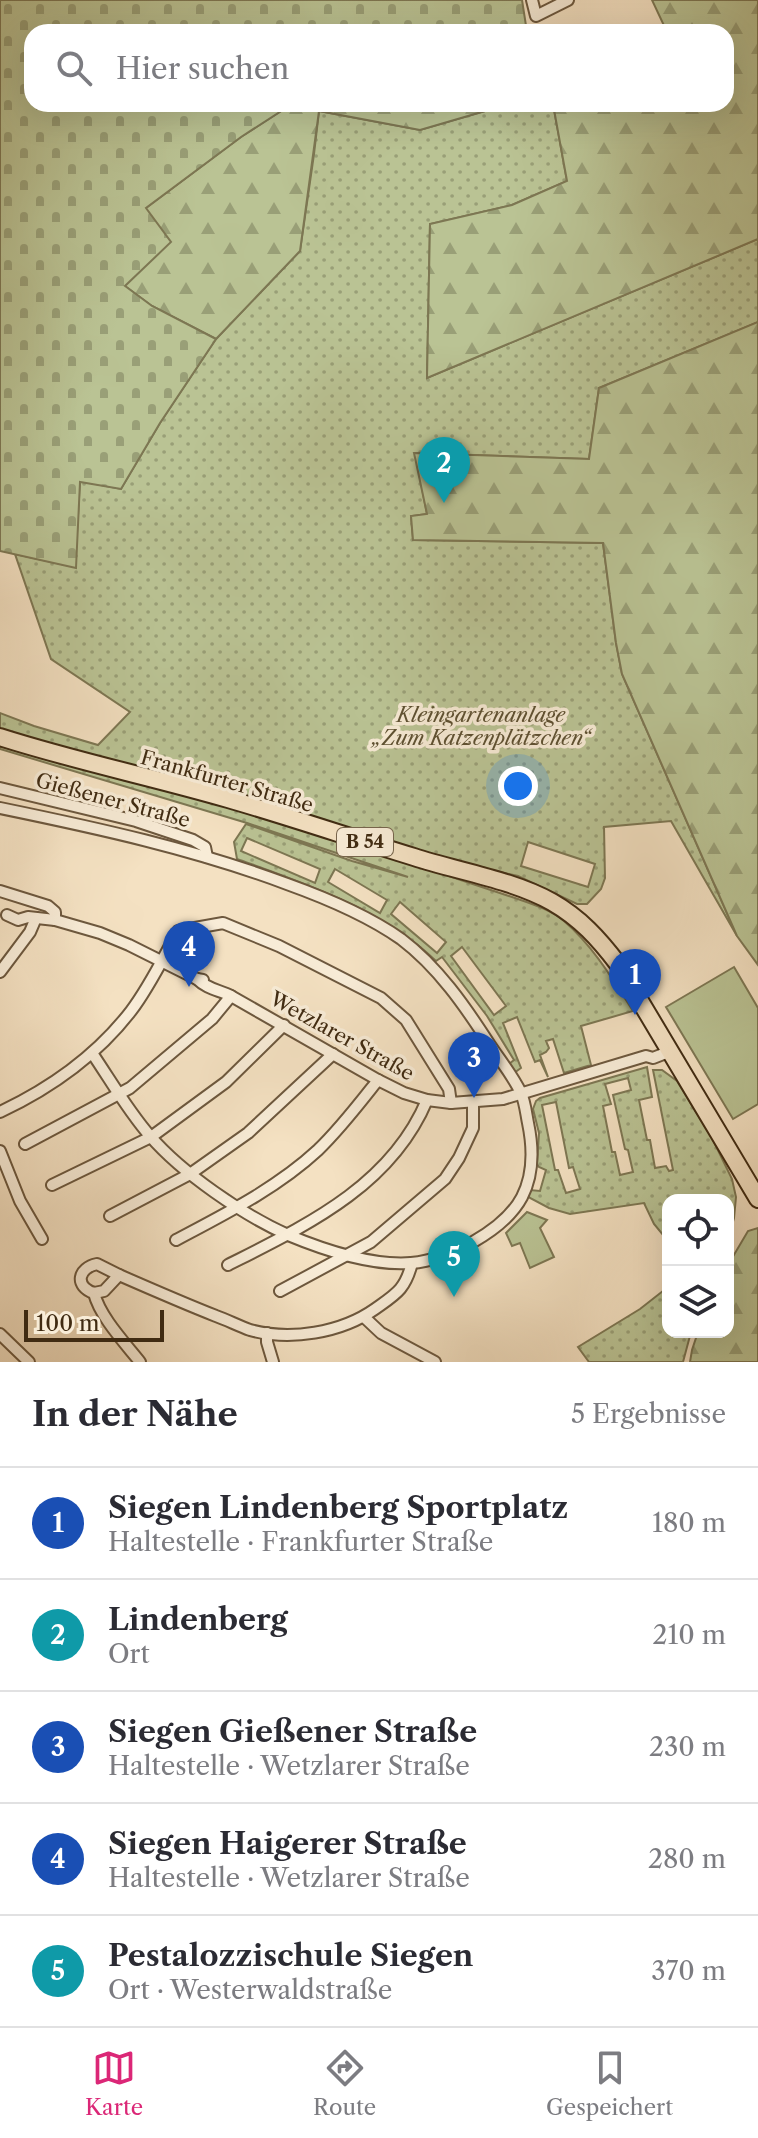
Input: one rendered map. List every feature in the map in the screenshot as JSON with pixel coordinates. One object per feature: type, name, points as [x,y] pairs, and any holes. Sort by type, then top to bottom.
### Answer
[{"type":"main road","name":"Frankfurter Straße","points":[[0,737],[227,799],[533,893],[569,913],[593,933],[618,964],[758,1199]]},
{"type":"street","points":[[532,0],[536,16],[568,0]]},
{"type":"street","name":"Gießener Straße","points":[[0,788],[136,821],[193,840],[205,847],[207,857]]},
{"type":"street","name":"Gießener Straße","points":[[0,808],[115,832],[207,857],[315,895],[359,915],[399,938],[427,960],[477,1024],[522,1094]]},
{"type":"street","name":"Wetzlarer Straße","points":[[0,891],[48,906],[55,912],[55,920]]},
{"type":"street","name":"Wetzlarer Straße","points":[[4,915],[18,920],[55,920],[129,945],[197,979],[206,988],[220,990],[378,1080],[427,1100],[451,1103],[503,1099],[646,1056],[650,1051],[668,1046]]},
{"type":"street","points":[[0,972],[30,932],[32,918]]},
{"type":"street","name":"Wetzlarer Straße","points":[[162,962],[178,931],[223,923],[279,946],[381,998],[394,1008],[406,1020],[449,1089],[451,1103]]},
{"type":"street","points":[[0,1112],[55,1082],[92,1053],[132,1010],[162,962]]},
{"type":"street","points":[[25,1144],[130,1088],[212,1019],[231,996]]},
{"type":"street","points":[[52,1185],[151,1137],[226,1082],[284,1025]]},
{"type":"street","points":[[92,1053],[151,1137],[190,1174],[237,1207],[288,1234],[345,1255],[393,1263],[412,1263],[469,1245],[492,1229],[522,1197],[531,1166],[532,1140],[522,1094]]},
{"type":"street","points":[[110,1216],[190,1174],[248,1133],[333,1054]]},
{"type":"street","points":[[176,1240],[237,1207],[317,1151],[351,1116],[378,1080]]},
{"type":"street","points":[[228,1265],[344,1201],[389,1161],[417,1122],[427,1100]]},
{"type":"street","points":[[280,1291],[371,1242],[445,1179],[473,1128],[473,1102]]},
{"type":"street","points":[[0,1151],[20,1201],[42,1239]]},
{"type":"street","points":[[119,1275],[104,1291],[88,1291],[81,1283],[81,1274],[88,1266],[97,1264],[251,1330],[304,1334],[328,1330],[364,1317],[400,1290],[412,1263]]},
{"type":"street","points":[[94,1293],[95,1300],[116,1332],[140,1362]]},
{"type":"street","points":[[364,1317],[381,1333],[435,1362]]},
{"type":"street","points":[[267,1333],[273,1362]]},
{"type":"street","points":[[0,1334],[29,1362]]},
{"type":"green space","points":[[0,0],[522,0],[526,24],[24,24],[24,112],[280,112],[146,208],[171,242],[125,286],[152,306],[216,339],[121,489],[80,482],[76,568],[0,551]]},
{"type":"green space","points":[[652,0],[758,0],[758,239],[427,378],[430,224],[512,205],[567,181],[554,112],[734,112],[734,24],[663,24]]},
{"type":"green space","points":[[280,112],[319,112],[300,251],[216,339],[152,306],[125,286],[146,208]]},
{"type":"green space","name":"Kleingartenanlage „Zum Katzenplätzchen“","points":[[319,112],[420,130],[482,112],[554,112],[567,181],[512,205],[430,224],[427,378],[758,239],[758,322],[599,388],[589,459],[415,453],[427,514],[411,516],[413,540],[603,543],[622,674],[737,936],[671,821],[604,827],[605,878],[601,889],[587,904],[577,904],[518,876],[446,860],[0,732],[0,713],[98,745],[130,712],[51,659],[15,554],[75,567],[80,481],[121,489],[216,339],[300,251]],"holes":[[[528,842],[595,864],[588,887],[521,866]]]},
{"type":"green space","points":[[324,112],[482,112],[420,130]]},
{"type":"green space","points":[[758,322],[758,965],[737,936],[622,674],[603,543],[413,540],[411,516],[427,514],[414,453],[589,459],[599,388]]},
{"type":"green space","points":[[0,739],[226,802],[539,907],[564,921],[584,941],[633,1011],[581,1026],[591,1065],[564,1073],[553,1039],[546,1041],[549,1048],[540,1055],[548,1077],[540,1060],[535,1062],[517,1017],[503,1023],[521,1068],[514,1073],[509,1064],[514,1060],[487,1016],[442,957],[436,961],[392,927],[342,900],[237,859],[234,842],[246,824],[408,877],[247,823],[0,749]],"holes":[[[247,838],[320,869],[315,883],[241,851]],[[335,869],[387,900],[380,913],[328,882]],[[400,902],[446,942],[437,953],[391,914]],[[462,947],[506,1006],[494,1015],[451,956]]]},
{"type":"green space","points":[[734,967],[758,1008],[758,1104],[733,1119],[666,1007]]},
{"type":"green space","points":[[647,1067],[652,1097],[639,1100],[647,1140],[650,1140],[655,1168],[666,1166],[669,1171],[673,1170],[653,1070],[662,1070],[677,1081],[712,1138],[732,1179],[736,1197],[734,1218],[734,1194],[662,1194],[662,1234],[644,1203],[570,1214],[530,1198],[530,1190],[540,1191],[546,1170],[537,1164],[539,1133],[533,1109],[536,1101]],"holes":[[[628,1078],[631,1090],[613,1095],[633,1172],[620,1175],[603,1106],[611,1104],[605,1084]],[[556,1102],[569,1168],[573,1167],[580,1189],[566,1193],[558,1170],[555,1170],[542,1105]]]},
{"type":"green space","points":[[527,1212],[547,1220],[540,1228],[554,1257],[530,1268],[520,1243],[512,1246],[506,1233]]},
{"type":"green space","points":[[758,1228],[758,1362],[690,1362],[696,1338],[734,1338],[734,1255],[748,1231]]},
{"type":"green space","points":[[662,1292],[662,1338],[689,1338],[683,1362],[589,1362],[578,1347]]},
{"type":"place","name":"Lindenberg","points":[[444,503]]},
{"type":"place","name":"Siegen Haigerer Straße","points":[[189,987]]},
{"type":"place","name":"Siegen Lindenberg Sportplatz","points":[[635,1015]]},
{"type":"place","name":"Siegen Gießener Straße","points":[[474,1098]]},
{"type":"place","name":"Pestalozzischule Siegen","points":[[454,1297]]}]
